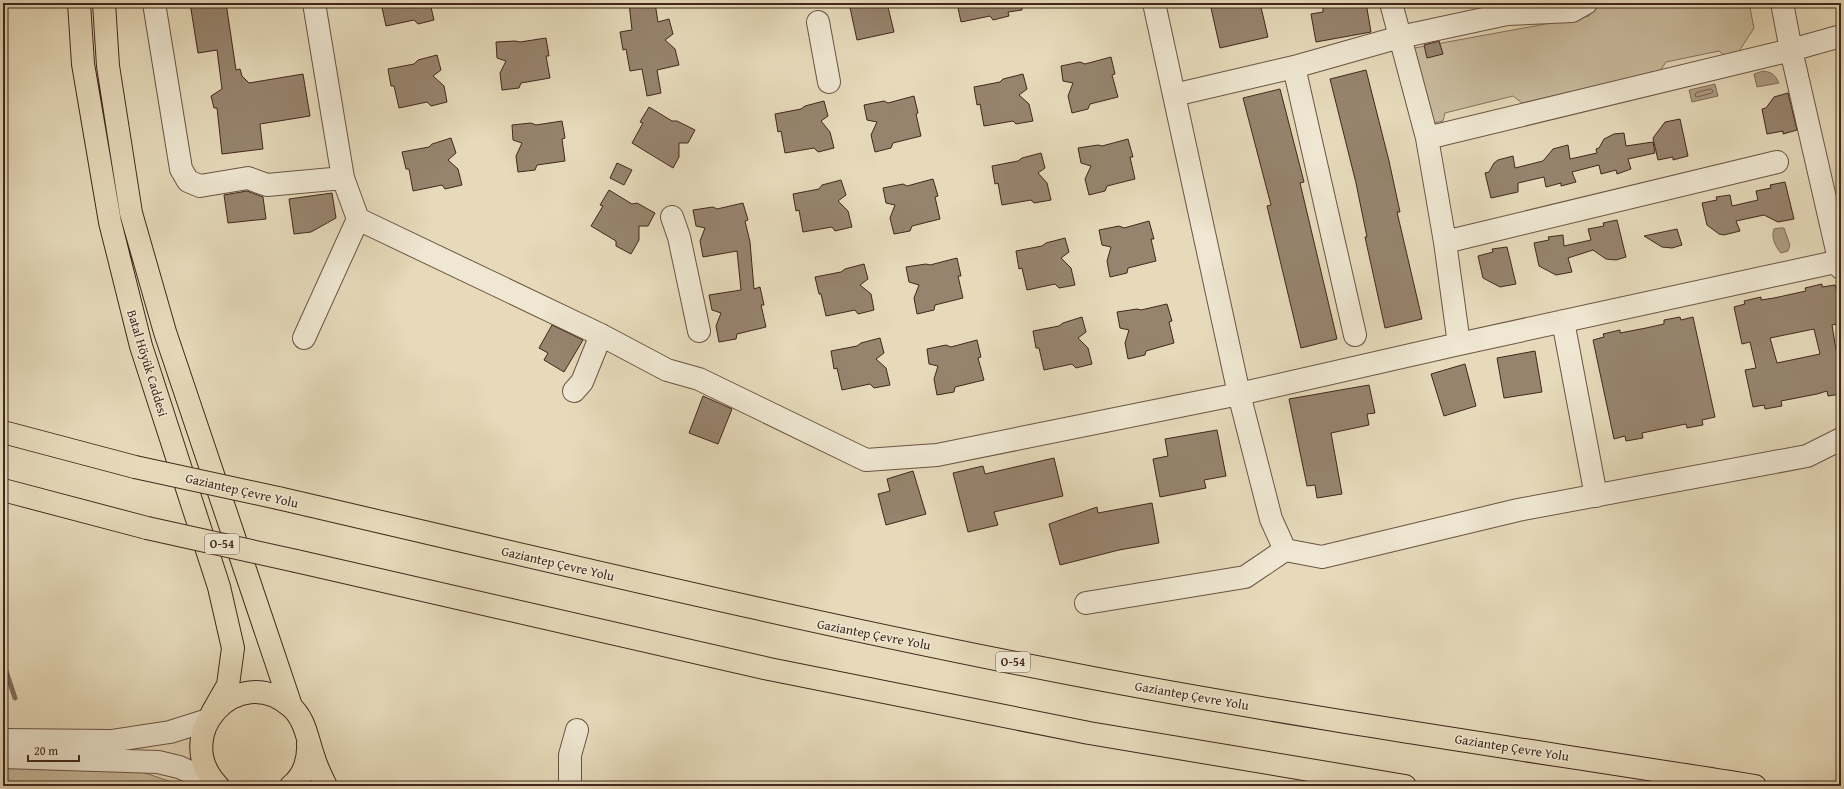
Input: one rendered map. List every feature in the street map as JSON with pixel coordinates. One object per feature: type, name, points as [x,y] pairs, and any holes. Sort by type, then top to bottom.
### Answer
[{"type":"main road","name":"Batal Höyük Caddesi","points":[[79,3],[83,64],[110,222],[142,346],[219,587],[233,648],[228,685],[204,728],[200,746],[203,763],[216,784]]},
{"type":"main road","name":"Batal Höyük Caddesi","points":[[104,3],[108,66],[131,212],[165,332],[291,706]]},
{"type":"main road","name":"Gaziantep Çevre Yolu","points":[[3,432],[135,467],[278,498],[780,615],[1091,677],[1382,727],[1755,786]]},
{"type":"main road","name":"O-54","points":[[3,490],[147,528],[777,670],[1089,733],[1406,786]]},
{"type":"main road","name":"Batal Höyük Caddesi","points":[[210,717],[230,699],[241,694],[258,692],[276,696],[291,706],[302,719],[313,755],[326,786]]},
{"type":"main road","name":"Batal Höyük Caddesi","points":[[291,786],[304,769],[308,754],[308,736]]},
{"type":"street","points":[[154,3],[181,169],[188,181],[200,186],[248,178],[267,185],[343,178]]},
{"type":"street","points":[[314,3],[343,178],[358,219],[601,335],[667,370],[699,378],[866,460],[937,455],[1239,394],[1563,321],[1840,265],[1791,50],[1782,3]]},
{"type":"street","points":[[1154,3],[1239,394],[1271,519],[1285,550]]},
{"type":"street","points":[[1391,3],[1427,138],[1445,242],[1459,344]]},
{"type":"street","points":[[1174,95],[1294,67],[1400,37],[1507,14],[1572,11],[1586,3]]},
{"type":"street","points":[[818,22],[829,82]]},
{"type":"street","points":[[1427,138],[1791,50],[1841,36]]},
{"type":"street","points":[[1294,67],[1355,335]]},
{"type":"street","points":[[1445,242],[1777,162]]},
{"type":"street","points":[[672,217],[679,237],[699,331]]},
{"type":"street","points":[[304,338],[358,219]]},
{"type":"street","points":[[1563,321],[1596,496]]},
{"type":"street","points":[[574,391],[582,382],[601,335]]},
{"type":"street","points":[[1086,603],[1245,577],[1285,550],[1322,557],[1518,510],[1808,456],[1841,439]]},
{"type":"street","points":[[3,740],[111,741],[170,732],[210,717]]},
{"type":"street","points":[[570,786],[570,755],[576,730]]},
{"type":"street","points":[[3,757],[158,762],[179,767],[216,784]]},
{"type":"shaded area","points":[[1592,3],[1749,3],[1754,28],[1738,53],[1725,56],[1719,51],[1666,62],[1660,71],[1522,103],[1513,96],[1445,113],[1443,121],[1424,125],[1409,49],[1589,16]]},
{"type":"shaded area","points":[[3,765],[133,769],[184,786],[3,786]]},
{"type":"water","points":[[1763,71],[1773,74],[1779,83],[1757,87],[1754,74]]},
{"type":"water","points":[[1715,84],[1718,96],[1692,102],[1689,90]]},
{"type":"water","points":[[1784,228],[1790,245],[1788,251],[1781,253],[1775,245],[1773,239],[1774,229]]},
{"type":"building","points":[[190,3],[226,3],[236,70],[240,69],[242,76],[249,83],[303,74],[310,116],[260,124],[263,149],[222,154],[217,108],[214,108],[211,96],[222,89],[217,50],[198,53]]},
{"type":"building","points":[[381,3],[430,3],[434,20],[418,24],[414,20],[386,26]]},
{"type":"building","points":[[629,3],[655,3],[658,22],[669,19],[673,34],[665,40],[675,49],[679,65],[657,70],[661,93],[647,96],[642,69],[630,71],[626,49],[623,50],[620,32],[632,30]]},
{"type":"building","points":[[849,3],[887,3],[894,32],[857,40]]},
{"type":"building","points":[[957,3],[1022,3],[1022,10],[1008,12],[1009,16],[993,20],[990,16],[961,22]]},
{"type":"building","points":[[1232,3],[1260,3],[1268,37],[1220,48],[1211,8]]},
{"type":"building","points":[[1343,3],[1366,3],[1371,32],[1316,42],[1311,14],[1323,12],[1323,6]]},
{"type":"building","points":[[546,38],[549,56],[546,56],[550,78],[521,83],[519,88],[502,90],[500,73],[506,61],[497,58],[496,42],[520,42]]},
{"type":"building","points":[[1439,41],[1443,54],[1427,58],[1424,45]]},
{"type":"building","points":[[437,55],[441,70],[433,76],[444,86],[447,102],[431,106],[427,102],[399,108],[394,86],[391,86],[388,69],[414,64],[418,60]]},
{"type":"building","points":[[1111,57],[1115,74],[1112,75],[1118,97],[1090,104],[1088,109],[1072,113],[1068,96],[1073,83],[1063,81],[1061,66],[1080,62],[1085,64]]},
{"type":"building","points":[[1366,70],[1389,161],[1400,212],[1397,212],[1422,319],[1385,328],[1365,237],[1367,237],[1356,183],[1330,79]]},
{"type":"building","points":[[1023,74],[1027,89],[1019,95],[1029,104],[1033,121],[1016,124],[1013,121],[984,126],[980,104],[977,105],[974,87],[1000,82],[1003,79]]},
{"type":"building","points":[[1280,89],[1304,182],[1300,183],[1337,339],[1301,348],[1267,206],[1271,205],[1243,98]]},
{"type":"building","points":[[1788,93],[1797,130],[1783,134],[1783,131],[1767,134],[1762,109],[1766,108],[1774,97]]},
{"type":"building","points":[[914,96],[921,136],[893,143],[891,148],[875,152],[871,135],[877,122],[867,120],[864,105],[884,101],[888,103]]},
{"type":"building","points":[[824,101],[828,116],[821,121],[830,132],[834,148],[818,152],[814,148],[785,153],[781,131],[778,132],[775,114],[801,109],[805,106]]},
{"type":"building","points":[[649,107],[672,121],[677,121],[695,130],[688,143],[679,143],[679,157],[673,168],[632,143],[643,123],[640,122]]},
{"type":"building","points":[[1680,119],[1688,156],[1673,160],[1673,157],[1658,160],[1653,138],[1665,122]]},
{"type":"building","points":[[562,121],[565,138],[562,139],[565,161],[537,165],[535,170],[518,172],[516,156],[522,143],[513,140],[512,125],[531,123],[536,125]]},
{"type":"building","points":[[1624,133],[1626,146],[1653,142],[1655,153],[1628,159],[1631,169],[1617,174],[1616,170],[1601,174],[1599,165],[1572,172],[1576,182],[1561,186],[1561,183],[1546,187],[1544,177],[1518,183],[1518,192],[1491,198],[1485,173],[1489,172],[1494,163],[1498,160],[1513,156],[1515,168],[1543,161],[1553,149],[1568,145],[1570,159],[1597,153],[1596,149],[1599,148],[1604,139],[1614,134]]},
{"type":"building","points":[[451,138],[456,153],[448,160],[458,169],[462,185],[445,189],[442,185],[413,191],[409,169],[406,169],[402,152],[429,147],[432,144]]},
{"type":"building","points":[[1128,139],[1133,157],[1130,157],[1135,179],[1107,186],[1105,191],[1089,195],[1085,179],[1091,166],[1081,163],[1078,148],[1098,145],[1102,146]]},
{"type":"building","points":[[1041,153],[1045,168],[1038,173],[1047,183],[1051,200],[1034,203],[1031,200],[1002,205],[998,183],[995,184],[992,166],[1018,161],[1022,158]]},
{"type":"building","points":[[617,163],[632,170],[624,185],[610,178]]},
{"type":"building","points":[[933,179],[938,196],[935,197],[940,219],[912,226],[910,231],[894,234],[890,218],[895,205],[886,203],[883,188],[903,184],[907,186]]},
{"type":"building","points":[[841,180],[846,195],[838,201],[848,211],[852,227],[835,231],[832,227],[803,232],[799,210],[796,211],[793,194],[819,189],[822,185]]},
{"type":"building","points":[[1785,182],[1794,219],[1778,222],[1764,215],[1736,221],[1740,231],[1724,235],[1719,234],[1707,225],[1702,203],[1717,200],[1716,197],[1730,195],[1732,206],[1758,200],[1756,191],[1771,188],[1770,185]]},
{"type":"building","points":[[609,190],[632,204],[637,203],[655,213],[648,226],[639,226],[639,240],[631,254],[616,246],[616,241],[591,226],[603,206],[600,205]]},
{"type":"building","points":[[247,191],[263,197],[266,219],[228,223],[224,195]]},
{"type":"building","points":[[332,193],[336,218],[311,232],[294,234],[289,199]]},
{"type":"building","points":[[743,203],[748,220],[745,221],[750,242],[754,289],[760,287],[764,305],[761,305],[766,327],[737,334],[736,339],[719,342],[716,326],[721,313],[712,310],[709,295],[741,290],[737,251],[703,257],[700,241],[705,228],[696,226],[693,210],[713,207],[717,209]]},
{"type":"building","points":[[1617,220],[1626,257],[1616,260],[1606,259],[1593,250],[1568,258],[1572,272],[1556,275],[1539,266],[1534,243],[1549,240],[1548,237],[1563,235],[1564,246],[1591,240],[1588,229],[1604,226],[1603,223]]},
{"type":"building","points":[[1149,221],[1154,239],[1151,239],[1156,261],[1128,268],[1127,273],[1110,277],[1107,261],[1111,247],[1102,245],[1099,230],[1119,226],[1124,228]]},
{"type":"building","points":[[1677,229],[1682,245],[1672,248],[1662,247],[1644,236]]},
{"type":"building","points":[[1065,238],[1069,252],[1061,258],[1071,268],[1075,285],[1059,288],[1055,284],[1027,290],[1022,268],[1019,269],[1016,251],[1042,246],[1046,243]]},
{"type":"building","points":[[1507,247],[1516,284],[1500,287],[1483,278],[1478,256],[1493,252],[1492,249]]},
{"type":"building","points":[[957,258],[961,276],[958,276],[963,298],[935,305],[934,310],[917,314],[914,298],[919,285],[909,282],[906,267],[926,264],[930,265]]},
{"type":"building","points":[[864,264],[868,279],[860,285],[871,294],[874,310],[858,314],[855,310],[826,316],[815,277],[841,272],[845,269]]},
{"type":"building","points":[[1822,284],[1822,287],[1835,285],[1841,313],[1841,323],[1832,325],[1836,350],[1841,349],[1841,394],[1828,396],[1827,391],[1781,401],[1782,406],[1765,409],[1764,405],[1753,407],[1745,370],[1756,368],[1750,342],[1742,344],[1734,307],[1745,304],[1744,301],[1761,297],[1761,300],[1774,298],[1806,291],[1805,288]],"holes":[[[1814,329],[1820,354],[1777,363],[1770,338]]]},
{"type":"building","points":[[1167,304],[1172,321],[1169,322],[1174,343],[1146,351],[1145,355],[1128,359],[1125,343],[1129,330],[1120,328],[1117,312],[1137,309],[1141,310]]},
{"type":"building","points":[[1082,317],[1086,332],[1078,338],[1088,348],[1092,364],[1076,368],[1072,364],[1044,370],[1039,348],[1036,348],[1033,331],[1059,326],[1063,323]]},
{"type":"building","points":[[1680,317],[1681,320],[1693,317],[1715,417],[1702,420],[1703,425],[1687,428],[1686,424],[1642,433],[1643,438],[1626,441],[1625,436],[1614,439],[1593,340],[1604,337],[1603,334],[1620,330],[1620,333],[1646,328],[1664,324],[1664,320]]},
{"type":"building","points":[[552,325],[583,340],[564,372],[544,360],[548,353],[539,348]]},
{"type":"building","points":[[880,338],[884,353],[876,359],[886,368],[890,385],[874,388],[870,384],[842,390],[837,368],[834,369],[831,351],[857,346],[861,343]]},
{"type":"building","points":[[977,340],[981,357],[978,358],[984,380],[955,387],[954,392],[937,395],[934,379],[938,366],[929,364],[927,349],[946,345],[951,347]]},
{"type":"building","points":[[1535,351],[1542,392],[1504,398],[1497,358]]},
{"type":"building","points":[[1465,364],[1476,406],[1444,416],[1431,374]]},
{"type":"building","points":[[1369,385],[1375,413],[1367,414],[1369,425],[1331,433],[1342,494],[1317,498],[1315,485],[1307,486],[1289,399]]},
{"type":"building","points":[[703,396],[732,409],[718,444],[689,433]]},
{"type":"building","points":[[1217,430],[1226,476],[1204,480],[1206,488],[1160,497],[1153,459],[1168,456],[1165,439]]},
{"type":"building","points":[[1054,458],[1063,496],[994,512],[998,525],[968,532],[953,473],[983,466],[985,474]]},
{"type":"building","points":[[913,471],[926,514],[886,525],[878,494],[890,491],[887,479]]},
{"type":"building","points":[[1152,503],[1159,543],[1119,550],[1060,565],[1049,524],[1097,507],[1098,513]]},
{"type":"waterway","points":[[3,662],[15,698]]}]
